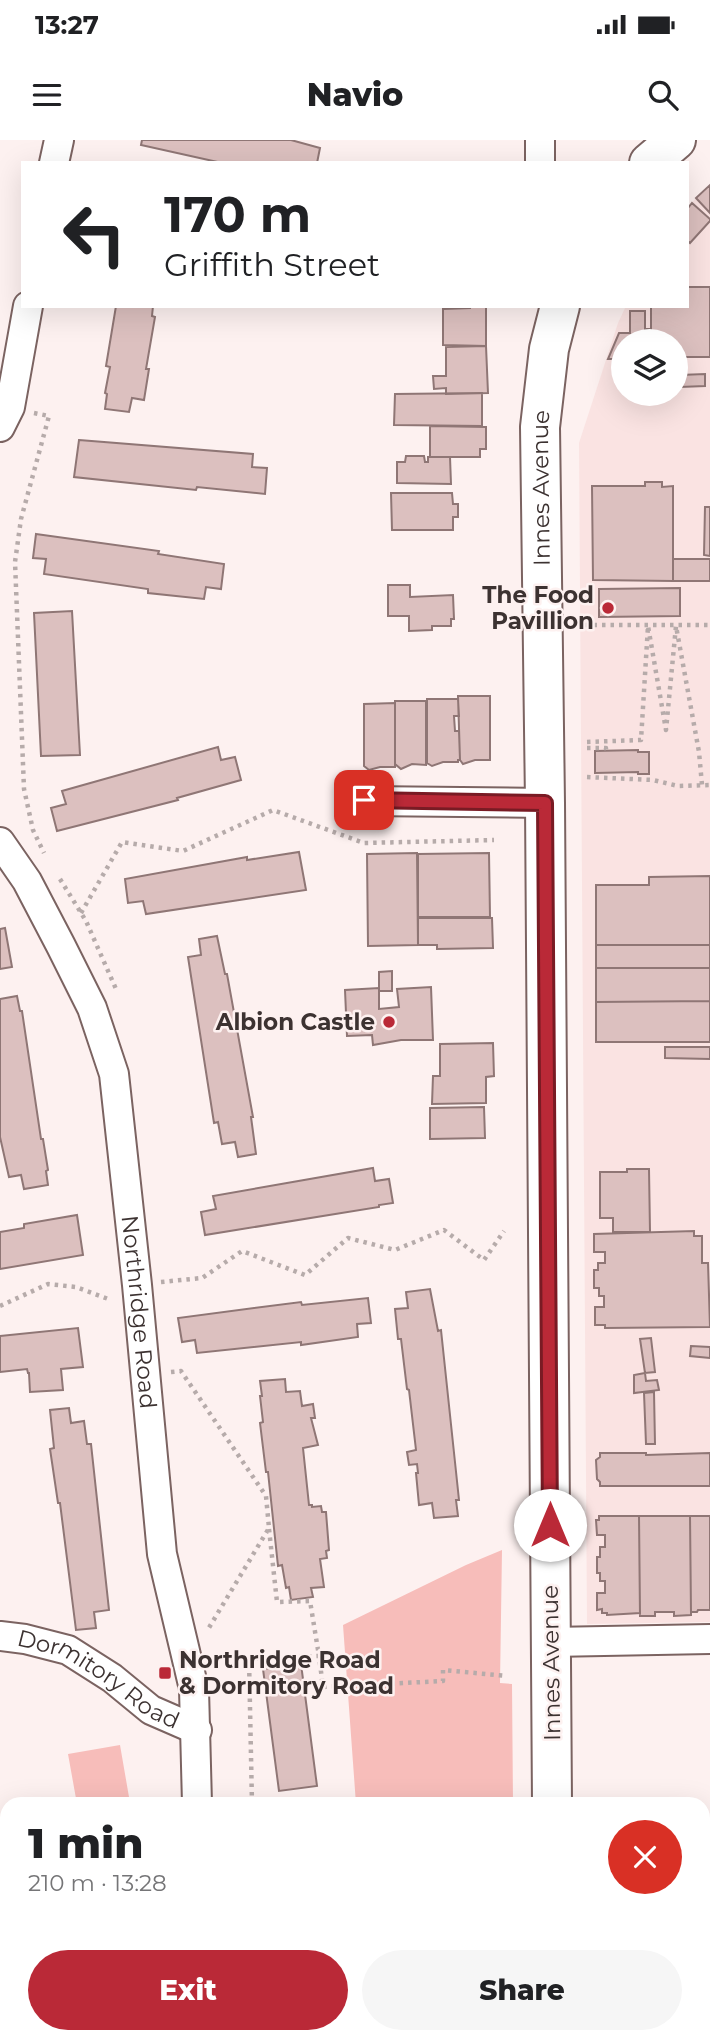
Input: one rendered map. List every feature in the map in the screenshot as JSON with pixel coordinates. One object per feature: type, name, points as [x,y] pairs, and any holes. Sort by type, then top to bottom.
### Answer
[{"type":"main road","points":[[651,161],[676,140]]},
{"type":"main road","name":"Innes Avenue","points":[[552,1797],[540,427],[549,349],[559,308]]},
{"type":"street","points":[[54,161],[59,140]]},
{"type":"street","points":[[540,140],[540,161]]},
{"type":"street","points":[[5,417],[28,308]]},
{"type":"street","points":[[364,800],[545,803]]},
{"type":"street","name":"Northridge Road","points":[[0,842],[27,881],[92,1008],[114,1074],[153,1279],[145,1374],[162,1554],[194,1689],[197,1797]]},
{"type":"street","name":"Dormitory Road","points":[[0,1636],[25,1639],[68,1650],[112,1678],[151,1710],[197,1730]]},
{"type":"street","points":[[551,1642],[710,1639]]},
{"type":"path","points":[[5,417],[49,416],[21,519],[15,562],[24,789],[33,830],[49,861]]},
{"type":"path","points":[[585,625],[710,625]]},
{"type":"path","points":[[648,626],[666,730],[676,626]]},
{"type":"path","points":[[606,751],[606,748],[587,745],[641,740],[648,626]]},
{"type":"path","points":[[676,626],[699,752],[702,785]]},
{"type":"path","points":[[587,777],[653,780],[678,786],[710,785]]},
{"type":"path","points":[[81,913],[122,842],[183,851],[274,810],[363,844],[494,840]]},
{"type":"path","points":[[55,871],[81,913],[120,1000]]},
{"type":"path","points":[[0,1307],[48,1284],[76,1287],[117,1303],[153,1279],[202,1278],[242,1251],[305,1275],[348,1238],[395,1250],[444,1230],[484,1260],[504,1231]]},
{"type":"path","points":[[145,1374],[181,1371],[266,1496],[277,1602],[310,1601],[323,1687],[443,1681],[443,1670],[507,1676]]},
{"type":"path","points":[[183,1644],[202,1640],[269,1528]]},
{"type":"path","points":[[252,1797],[249,1659],[319,1656]]},
{"type":"shaded area","points":[[710,185],[710,1622],[587,1624],[579,443],[611,345],[611,406],[688,406],[688,329],[616,329],[625,308],[689,308],[689,205]]},
{"type":"shaded area","points":[[502,1550],[500,1683],[512,1684],[513,1797],[355,1797],[343,1625]]},
{"type":"shaded area","points":[[120,1745],[129,1797],[76,1797],[68,1754]]},
{"type":"building","points":[[142,140],[291,140],[320,148],[317,161],[213,161],[141,145]]},
{"type":"building","points":[[710,185],[710,213],[696,198]]},
{"type":"building","points":[[692,203],[710,219],[690,243],[689,242],[689,207]]},
{"type":"building","points":[[689,287],[710,287],[710,357],[688,357],[688,329],[651,329],[651,308],[689,308]]},
{"type":"building","points":[[116,308],[153,308],[152,316],[155,317],[144,400],[132,398],[129,412],[105,409],[110,367],[106,366]]},
{"type":"building","points":[[486,308],[486,346],[443,345],[443,309]]},
{"type":"building","points":[[630,311],[645,311],[645,329],[630,329]]},
{"type":"building","points":[[486,346],[488,393],[446,394],[446,388],[434,389],[433,376],[446,376],[446,347]]},
{"type":"building","points":[[705,374],[705,386],[688,387],[688,375]]},
{"type":"building","points":[[482,393],[482,426],[394,425],[395,394]]},
{"type":"building","points":[[430,426],[486,427],[486,449],[480,449],[480,457],[430,457]]},
{"type":"building","points":[[79,440],[253,454],[252,467],[267,468],[265,494],[197,487],[196,490],[74,477]]},
{"type":"building","points":[[406,456],[424,456],[425,462],[428,462],[428,457],[450,457],[451,484],[397,483],[397,462],[405,462]]},
{"type":"building","points":[[645,482],[662,482],[662,487],[673,486],[673,581],[593,580],[592,486],[645,486]]},
{"type":"building","points":[[391,493],[452,493],[453,504],[458,504],[458,517],[453,517],[453,530],[392,530]]},
{"type":"building","points":[[705,507],[710,507],[710,556],[704,555]]},
{"type":"building","points":[[36,534],[159,551],[158,554],[224,564],[221,589],[206,587],[204,599],[148,593],[148,589],[44,574],[46,559],[33,558]]},
{"type":"building","points":[[673,559],[710,559],[710,581],[673,581]]},
{"type":"building","points":[[388,585],[410,585],[410,597],[453,595],[454,619],[451,619],[451,626],[432,626],[432,630],[409,631],[409,616],[388,616]]},
{"type":"building","points":[[680,588],[680,616],[599,617],[599,589]]},
{"type":"building","points":[[72,611],[80,755],[41,756],[34,613]]},
{"type":"building","points":[[458,696],[490,696],[490,760],[475,760],[463,764],[460,760]]},
{"type":"building","points":[[427,699],[458,699],[459,716],[454,716],[455,731],[459,731],[458,762],[443,762],[432,766],[427,763]]},
{"type":"building","points":[[395,701],[426,701],[426,765],[412,764],[401,769],[395,764]]},
{"type":"building","points":[[395,703],[395,767],[369,770],[364,766],[364,704]]},
{"type":"building","points":[[218,747],[221,760],[235,757],[241,780],[177,798],[178,800],[57,831],[51,808],[66,804],[62,791]]},
{"type":"building","points":[[595,751],[649,752],[649,774],[595,773]]},
{"type":"building","points":[[299,852],[306,890],[146,914],[143,901],[128,903],[125,879],[247,857],[247,860]]},
{"type":"building","points":[[417,853],[418,945],[368,946],[367,854]]},
{"type":"building","points":[[489,853],[490,917],[418,917],[418,854]]},
{"type":"building","points":[[710,876],[710,945],[596,945],[596,885],[649,885],[649,877]]},
{"type":"building","points":[[418,918],[492,918],[493,948],[437,949],[437,945],[418,945]]},
{"type":"building","points":[[5,928],[12,967],[0,969],[0,929]]},
{"type":"building","points":[[217,936],[227,974],[253,1117],[256,1154],[238,1157],[235,1142],[222,1144],[218,1122],[214,1123],[188,957],[201,955],[199,939]]},
{"type":"building","points":[[596,945],[710,945],[710,968],[596,968]]},
{"type":"building","points":[[596,968],[710,968],[710,1001],[596,1002]]},
{"type":"building","points":[[392,971],[392,991],[379,991],[379,972]]},
{"type":"building","name":"Albion Castle","points":[[431,987],[433,1040],[401,1040],[373,1045],[372,1035],[347,1036],[345,990],[379,988],[379,1009],[399,1007],[397,989]]},
{"type":"building","points":[[17,996],[22,1011],[48,1170],[48,1185],[24,1189],[21,1175],[9,1177],[0,1137],[0,999]]},
{"type":"building","points":[[710,1001],[710,1042],[596,1042],[596,1002]]},
{"type":"building","points":[[493,1043],[494,1076],[486,1077],[486,1103],[432,1104],[433,1076],[440,1076],[440,1044]]},
{"type":"building","points":[[665,1047],[710,1047],[710,1059],[665,1058]]},
{"type":"building","points":[[484,1107],[485,1138],[430,1139],[430,1108]]},
{"type":"building","points":[[373,1168],[375,1181],[389,1179],[393,1203],[205,1235],[201,1212],[216,1209],[213,1196]]},
{"type":"building","points":[[627,1169],[649,1169],[650,1232],[613,1232],[613,1218],[600,1218],[600,1172],[627,1172]]},
{"type":"building","points":[[77,1215],[83,1255],[0,1269],[0,1232],[24,1228],[24,1224]]},
{"type":"building","points":[[694,1231],[694,1236],[702,1236],[702,1263],[708,1263],[710,1327],[605,1328],[605,1325],[595,1325],[595,1307],[604,1307],[604,1296],[599,1296],[599,1288],[594,1288],[594,1270],[598,1270],[598,1263],[605,1263],[605,1252],[594,1252],[594,1234]]},
{"type":"building","points":[[430,1289],[438,1331],[441,1330],[459,1500],[456,1500],[458,1516],[434,1518],[432,1503],[419,1505],[417,1464],[409,1465],[407,1452],[416,1450],[395,1309],[408,1308],[406,1292]]},
{"type":"building","points":[[368,1298],[371,1323],[357,1324],[358,1337],[301,1345],[301,1342],[197,1353],[195,1340],[182,1342],[178,1318],[301,1302],[302,1305]]},
{"type":"building","points":[[78,1328],[83,1367],[61,1369],[63,1390],[30,1392],[27,1369],[0,1372],[0,1336]]},
{"type":"building","points":[[651,1338],[655,1372],[645,1373],[640,1339]]},
{"type":"building","points":[[691,1346],[710,1347],[710,1358],[690,1356]]},
{"type":"building","points":[[645,1373],[646,1381],[657,1380],[659,1390],[634,1393],[634,1375]]},
{"type":"building","points":[[285,1379],[286,1392],[300,1391],[302,1406],[313,1404],[315,1418],[311,1418],[318,1445],[303,1448],[309,1505],[321,1506],[322,1512],[326,1512],[329,1550],[326,1551],[327,1558],[320,1559],[324,1587],[311,1588],[313,1597],[291,1600],[282,1565],[278,1566],[260,1423],[263,1422],[260,1381]]},
{"type":"building","points":[[654,1392],[655,1444],[646,1444],[644,1393]]},
{"type":"building","points":[[69,1408],[71,1423],[84,1421],[87,1444],[91,1444],[109,1610],[94,1612],[96,1628],[76,1630],[60,1503],[50,1449],[54,1448],[50,1410]]},
{"type":"building","points":[[600,1453],[710,1453],[710,1486],[600,1486],[596,1460]]},
{"type":"building","points":[[599,1516],[639,1516],[640,1613],[607,1615],[602,1613],[602,1609],[597,1610],[597,1593],[605,1593],[605,1581],[600,1581],[600,1573],[597,1573],[600,1547],[605,1547],[605,1535],[597,1535],[596,1520],[599,1520]]},
{"type":"building","points":[[639,1516],[690,1516],[691,1615],[674,1616],[674,1612],[655,1612],[655,1616],[640,1616]]},
{"type":"building","points":[[690,1516],[710,1516],[710,1610],[697,1612],[691,1612]]},
{"type":"building","points":[[301,1664],[317,1786],[279,1791],[263,1669]]},
{"type":"place","name":"The Food Pavillion","points":[[608,608]]},
{"type":"place","name":"Albion Castle","points":[[389,1022]]},
{"type":"place","name":"Northridge Road & Dormitory Road","points":[[165,1673]]},
{"type":"route","points":[[364,800],[545,803],[550,1525]]}]
